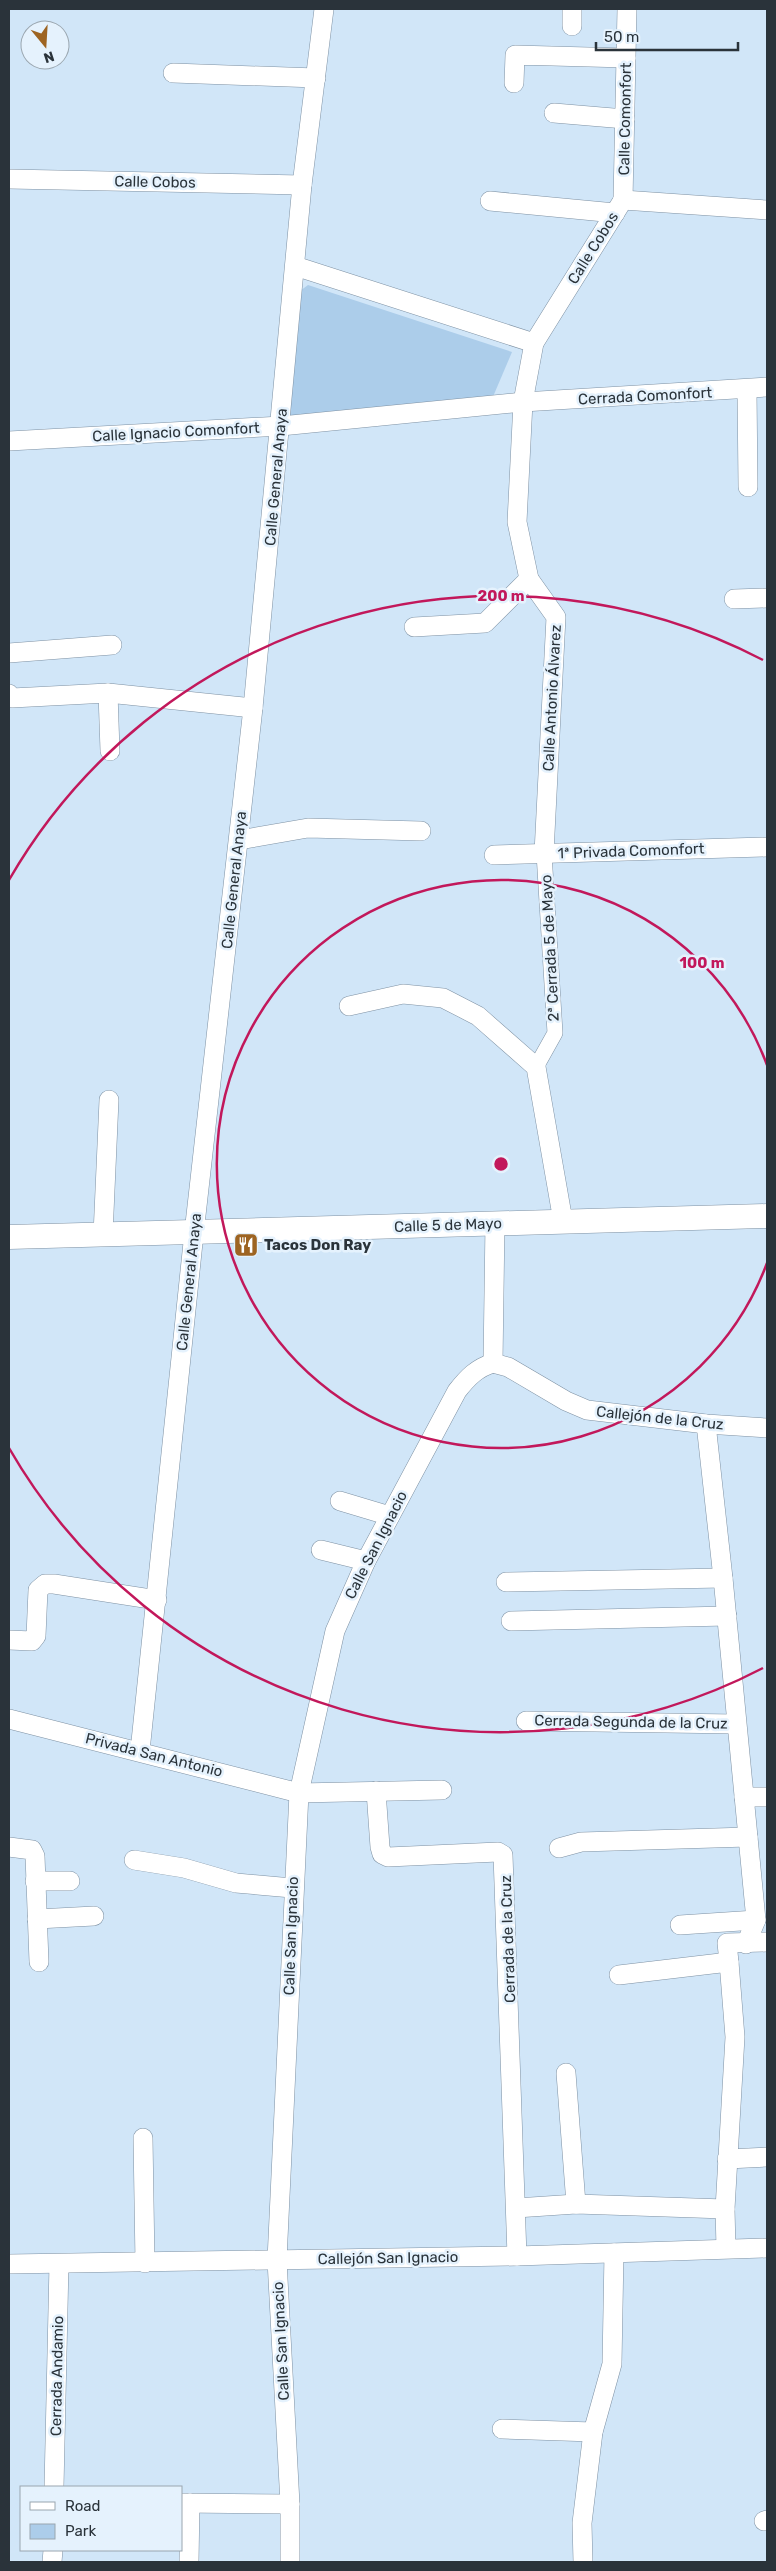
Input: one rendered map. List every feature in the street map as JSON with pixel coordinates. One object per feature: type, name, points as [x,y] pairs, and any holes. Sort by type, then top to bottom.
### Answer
[{"type":"street","name":"Calle General Anaya","points":[[140,1751],[194,1233],[253,708],[302,185],[324,9]]},
{"type":"street","name":"Calle Comonfort","points":[[619,206],[625,119],[627,9]]},
{"type":"street","points":[[514,83],[515,55],[626,58]]},
{"type":"street","points":[[173,73],[316,78]]},
{"type":"street","points":[[554,114],[625,119]]},
{"type":"street","name":"Calle Cobos","points":[[9,178],[302,185]]},
{"type":"street","points":[[490,201],[619,206]]},
{"type":"street","name":"Calle Cobos","points":[[523,402],[534,343],[619,206],[767,210]]},
{"type":"street","points":[[295,266],[534,343]]},
{"type":"street","name":"Cerrada Comonfort","points":[[523,402],[747,390],[767,387]]},
{"type":"street","points":[[747,390],[748,487]]},
{"type":"street","name":"Calle Ignacio Comonfort","points":[[9,441],[280,426],[523,402]]},
{"type":"street","name":"Calle Antonio Álvarez","points":[[523,402],[517,522],[529,579],[556,617],[544,854]]},
{"type":"street","points":[[414,627],[485,624],[529,579]]},
{"type":"street","points":[[734,599],[767,598]]},
{"type":"street","points":[[9,653],[112,645]]},
{"type":"street","points":[[9,694],[12,698],[108,693],[253,708]]},
{"type":"street","points":[[108,693],[110,751]]},
{"type":"street","points":[[239,840],[308,828],[421,831]]},
{"type":"street","name":"1ª Privada Comonfort","points":[[494,855],[767,847]]},
{"type":"street","name":"2ª Cerrada 5 de Mayo","points":[[536,1067],[555,1033],[544,854]]},
{"type":"street","points":[[349,1006],[403,994],[443,998],[478,1016],[536,1067],[563,1221]]},
{"type":"street","points":[[103,1235],[109,1100]]},
{"type":"street","name":"Calle 5 de Mayo","points":[[9,1237],[767,1216]]},
{"type":"street","points":[[494,1363],[495,1223]]},
{"type":"street","name":"Callejón de la Cruz","points":[[494,1363],[508,1367],[566,1401],[587,1410],[706,1424],[767,1428]]},
{"type":"street","name":"Calle San Ignacio","points":[[290,2562],[290,2504],[277,2260],[292,1888],[299,1793],[335,1632],[366,1561],[457,1391],[469,1376],[481,1367],[494,1363]]},
{"type":"street","points":[[706,1424],[727,1616],[756,1920],[746,1944]]},
{"type":"street","points":[[340,1501],[390,1516]]},
{"type":"street","points":[[321,1550],[366,1561]]},
{"type":"street","points":[[506,1582],[723,1578]]},
{"type":"street","points":[[9,1640],[32,1641],[36,1636],[38,1590],[45,1584],[157,1600]]},
{"type":"street","points":[[511,1621],[727,1616]]},
{"type":"street","name":"Privada San Antonio","points":[[9,1719],[299,1793],[442,1790]]},
{"type":"street","name":"Cerrada Segunda de la Cruz","points":[[526,1720],[736,1724]]},
{"type":"street","name":"Cerrada de la Cruz","points":[[376,1791],[380,1847],[382,1854],[388,1857],[498,1852],[504,1855],[516,2208]]},
{"type":"street","points":[[744,1797],[767,1797]]},
{"type":"street","points":[[558,1848],[581,1842],[748,1837]]},
{"type":"street","points":[[9,1847],[32,1850],[35,1856],[39,1962]]},
{"type":"street","points":[[134,1860],[184,1868],[236,1883],[292,1888]]},
{"type":"street","points":[[35,1881],[70,1881]]},
{"type":"street","points":[[37,1919],[94,1916]]},
{"type":"street","points":[[680,1925],[756,1920]]},
{"type":"street","points":[[726,2248],[727,2159],[736,2037],[727,1944],[767,1942]]},
{"type":"street","points":[[619,1975],[729,1962]]},
{"type":"street","points":[[566,2073],[576,2204]]},
{"type":"street","points":[[143,2138],[145,2262]]},
{"type":"street","points":[[727,2159],[767,2157]]},
{"type":"street","points":[[517,2256],[516,2208],[576,2204],[725,2209]]},
{"type":"street","name":"Callejón San Ignacio","points":[[9,2264],[517,2256],[767,2248]]},
{"type":"street","points":[[583,2562],[582,2523],[593,2432],[612,2364],[614,2253]]},
{"type":"street","name":"Cerrada Andamio","points":[[54,2486],[59,2264]]},
{"type":"street","points":[[502,2430],[593,2432]]},
{"type":"street","points":[[189,2562],[186,2503],[290,2504]]},
{"type":"green space","points":[[308,285],[512,352],[492,399],[285,416],[296,294]]},
{"type":"place","name":"Tacos Don Ray","points":[[246,1245]]}]
